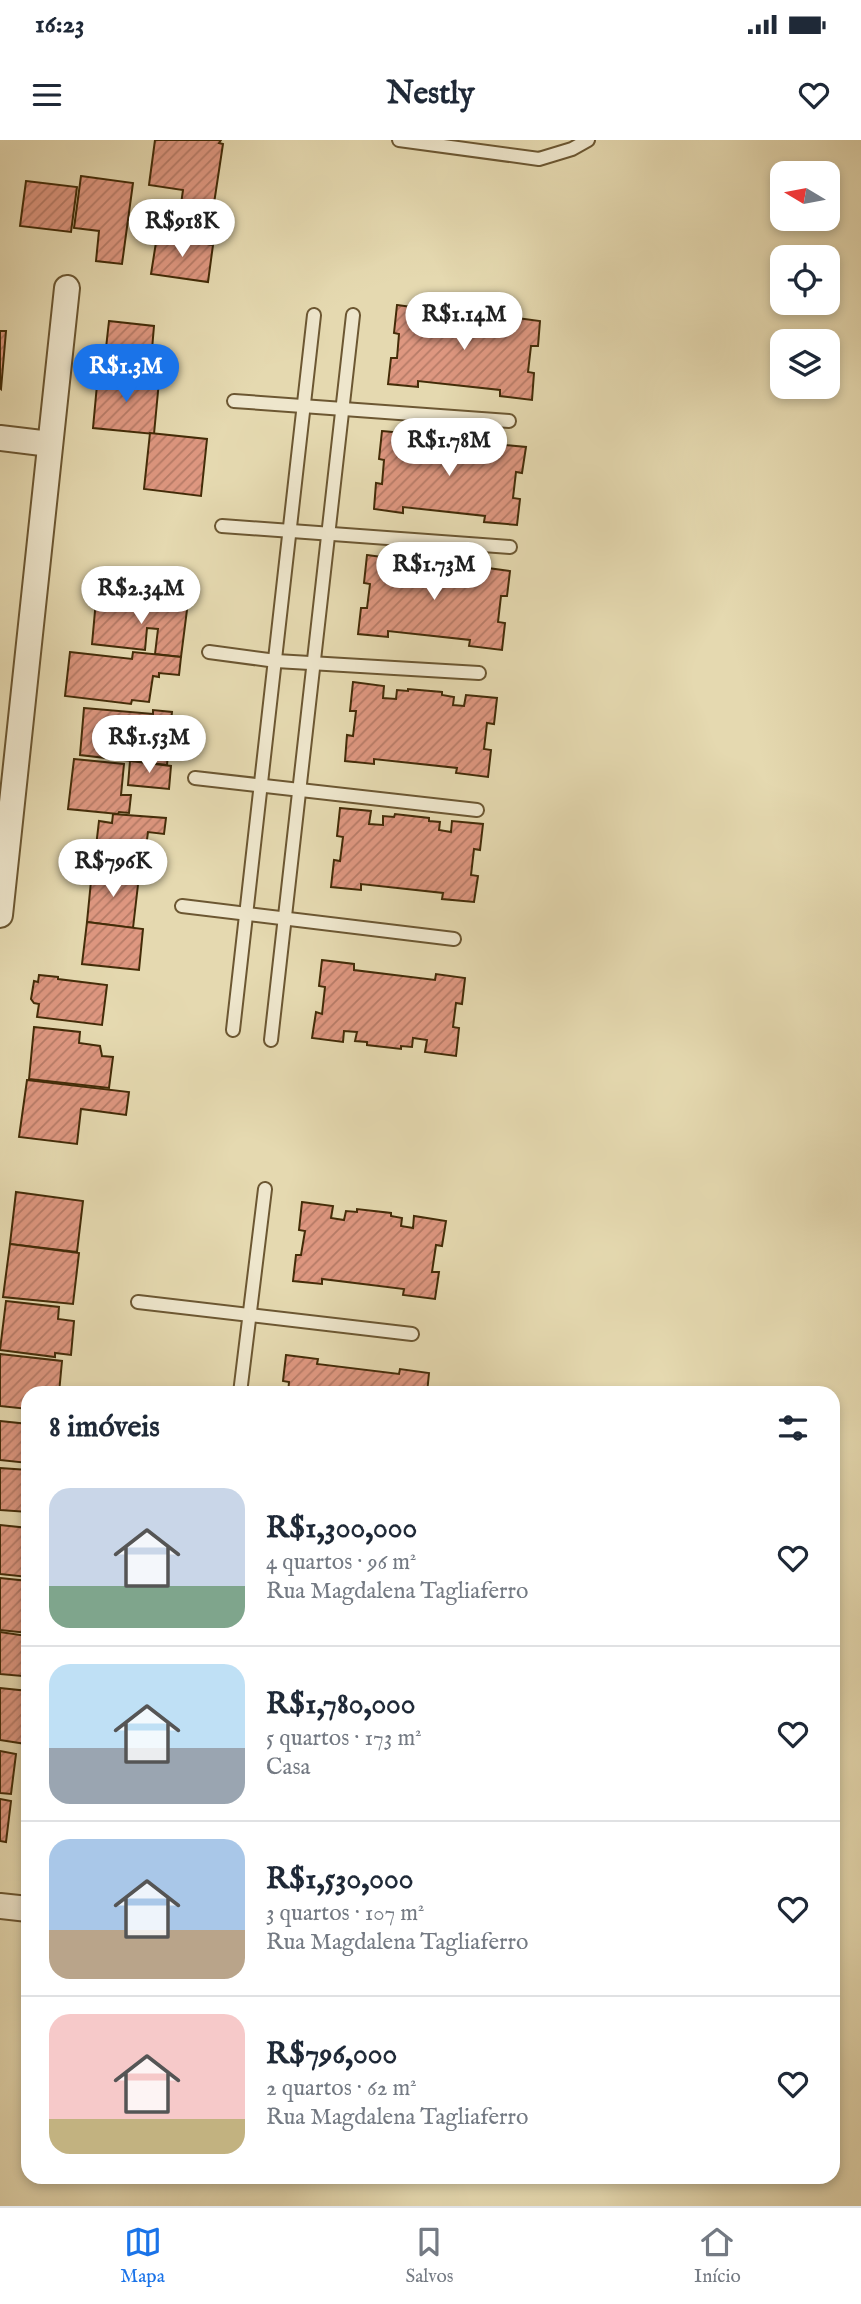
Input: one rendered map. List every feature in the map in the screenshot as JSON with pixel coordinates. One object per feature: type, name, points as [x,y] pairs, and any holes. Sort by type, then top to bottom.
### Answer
[{"type":"street","points":[[0,915],[67,288]]},
{"type":"street","points":[[0,438],[50,444]]},
{"type":"street","points":[[0,1906],[21,1908]]},
{"type":"lane","points":[[399,140],[539,159],[572,149],[588,140]]},
{"type":"lane","points":[[233,1030],[314,314]]},
{"type":"lane","points":[[271,1040],[353,315]]},
{"type":"lane","points":[[234,401],[509,421]]},
{"type":"lane","points":[[222,526],[510,547]]},
{"type":"lane","points":[[209,652],[276,661],[479,673]]},
{"type":"lane","points":[[195,778],[477,810]]},
{"type":"lane","points":[[182,906],[454,939]]},
{"type":"lane","points":[[241,1386],[265,1189]]},
{"type":"lane","points":[[138,1302],[412,1334]]},
{"type":"building","points":[[155,140],[221,140],[219,143],[223,144],[210,230],[178,226],[183,190],[149,185]]},
{"type":"building","points":[[81,176],[133,183],[122,264],[96,261],[99,231],[74,228]]},
{"type":"building","points":[[26,181],[77,187],[71,232],[20,226]]},
{"type":"building","points":[[157,236],[213,245],[208,282],[151,274]]},
{"type":"building","points":[[397,305],[428,309],[427,320],[440,322],[441,313],[452,314],[452,311],[486,315],[486,318],[498,319],[496,327],[508,329],[509,317],[540,321],[538,346],[531,346],[528,372],[534,373],[532,400],[500,396],[500,390],[418,381],[418,387],[388,384],[391,358],[397,358],[399,334],[394,333]]},
{"type":"building","points":[[109,321],[154,326],[151,361],[105,357]]},
{"type":"building","points":[[0,331],[6,331],[1,389],[0,388]]},
{"type":"building","points":[[98,374],[159,381],[154,434],[93,428]]},
{"type":"building","points":[[382,431],[413,434],[411,447],[425,448],[426,439],[437,440],[437,437],[483,445],[482,453],[493,454],[495,444],[526,447],[522,473],[516,472],[513,498],[520,499],[517,525],[484,522],[485,516],[403,507],[403,513],[374,509],[376,483],[382,484],[384,460],[379,459]]},
{"type":"building","points":[[150,433],[207,439],[201,496],[144,489]]},
{"type":"building","points":[[367,555],[398,559],[396,571],[410,572],[410,563],[422,564],[422,561],[467,569],[466,578],[479,579],[480,567],[510,571],[507,596],[501,596],[498,622],[505,623],[502,650],[469,646],[470,640],[388,631],[388,637],[358,634],[361,608],[367,608],[370,584],[364,583]]},
{"type":"building","points":[[96,600],[159,608],[160,600],[188,602],[181,657],[155,654],[158,629],[147,628],[145,650],[92,644]]},
{"type":"building","points":[[70,652],[132,659],[133,652],[181,657],[179,675],[159,673],[159,677],[153,676],[149,702],[132,700],[131,704],[65,696]]},
{"type":"building","points":[[353,682],[384,686],[383,698],[396,699],[397,690],[408,689],[442,692],[442,695],[454,697],[453,705],[464,706],[466,695],[497,698],[494,724],[487,723],[484,749],[491,750],[488,777],[456,773],[457,768],[374,759],[374,764],[345,761],[347,735],[353,736],[356,711],[350,711]]},
{"type":"building","points":[[84,708],[153,714],[153,710],[172,712],[167,765],[80,755]]},
{"type":"building","points":[[74,759],[124,764],[121,795],[131,795],[129,813],[68,809]]},
{"type":"building","points":[[130,761],[171,766],[169,789],[128,785]]},
{"type":"building","points":[[340,808],[371,811],[369,824],[383,825],[383,816],[394,817],[395,814],[429,818],[429,821],[440,822],[439,830],[451,832],[452,821],[483,824],[480,850],[474,849],[471,875],[478,876],[474,902],[442,899],[443,893],[361,884],[361,890],[331,887],[334,860],[340,861],[343,837],[337,836]]},
{"type":"building","points":[[113,814],[166,818],[164,834],[148,832],[143,869],[94,864],[99,821],[112,823]]},
{"type":"building","points":[[92,871],[139,876],[133,928],[87,922]]},
{"type":"building","points":[[87,922],[143,929],[139,970],[82,964]]},
{"type":"building","points":[[322,960],[354,964],[354,970],[435,980],[436,974],[465,978],[462,1004],[456,1003],[453,1027],[459,1028],[456,1056],[425,1052],[427,1040],[413,1038],[412,1047],[401,1046],[401,1049],[355,1041],[357,1032],[344,1031],[343,1042],[312,1038],[316,1012],[322,1014],[325,987],[319,986]]},
{"type":"building","points":[[39,975],[107,985],[102,1025],[37,1017],[39,1004],[31,999],[34,981],[38,982]]},
{"type":"building","points":[[34,1027],[80,1032],[79,1043],[100,1046],[102,1056],[113,1057],[109,1088],[29,1079]]},
{"type":"building","points":[[27,1080],[129,1092],[126,1115],[81,1109],[77,1144],[19,1137]]},
{"type":"building","points":[[16,1192],[83,1201],[77,1252],[10,1244]]},
{"type":"building","points":[[302,1202],[333,1206],[331,1218],[344,1220],[346,1211],[357,1212],[357,1209],[391,1213],[391,1216],[402,1218],[401,1226],[413,1228],[414,1216],[446,1221],[442,1246],[436,1245],[432,1272],[439,1272],[435,1299],[403,1295],[404,1289],[322,1279],[322,1284],[293,1281],[296,1255],[301,1255],[305,1231],[299,1230]]},
{"type":"building","points":[[10,1244],[79,1253],[73,1304],[3,1297]]},
{"type":"building","points":[[6,1301],[59,1307],[58,1319],[74,1321],[71,1355],[55,1353],[55,1357],[0,1350]]},
{"type":"building","points":[[0,1354],[62,1361],[60,1386],[21,1386],[21,1408],[0,1406]]},
{"type":"building","points":[[286,1355],[318,1359],[317,1364],[399,1374],[400,1369],[429,1373],[428,1386],[289,1386],[289,1382],[283,1381]]},
{"type":"building","points":[[0,1421],[21,1423],[21,1462],[0,1460]]},
{"type":"building","points":[[0,1468],[21,1470],[21,1512],[0,1510]]},
{"type":"building","points":[[0,1525],[21,1527],[21,1576],[0,1574]]},
{"type":"building","points":[[0,1578],[21,1580],[21,1632],[0,1630]]},
{"type":"building","points":[[0,1632],[21,1635],[21,1676],[0,1674]]},
{"type":"building","points":[[0,1688],[21,1690],[21,1743],[0,1740]]},
{"type":"building","points":[[0,1751],[16,1754],[11,1794],[0,1793]]},
{"type":"building","points":[[0,1799],[11,1801],[6,1842],[0,1841]]}]
